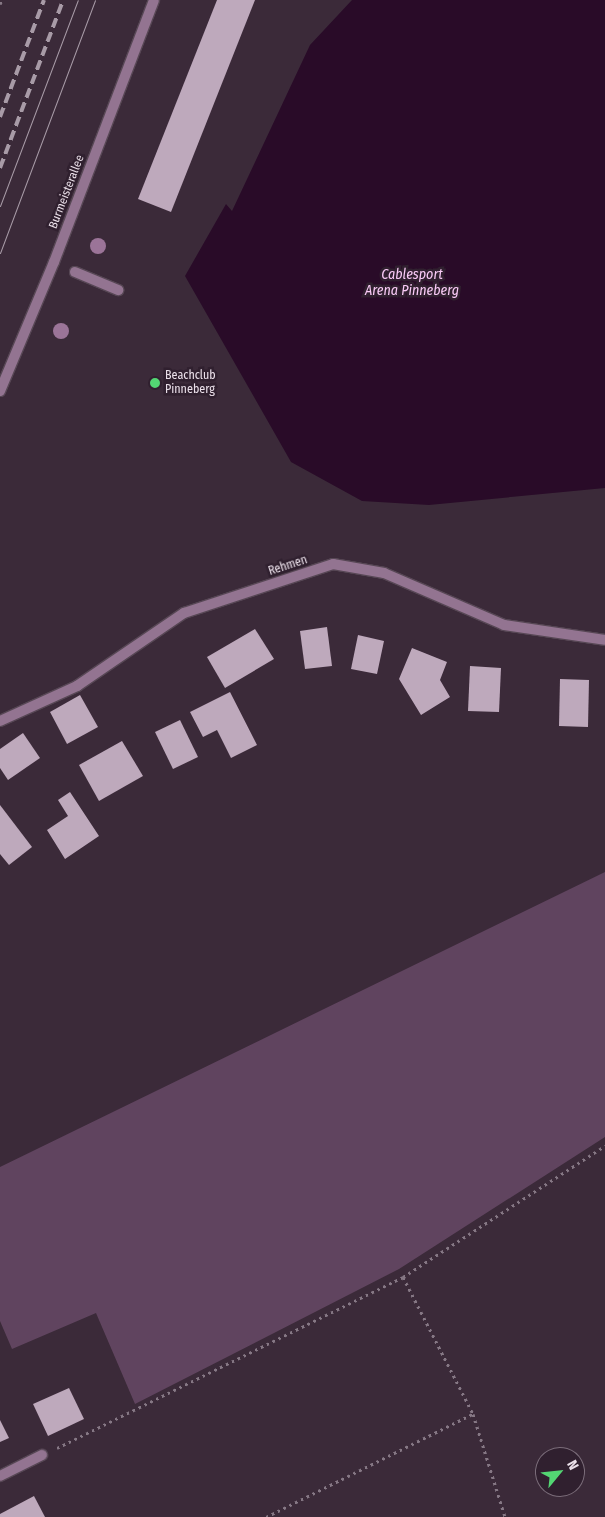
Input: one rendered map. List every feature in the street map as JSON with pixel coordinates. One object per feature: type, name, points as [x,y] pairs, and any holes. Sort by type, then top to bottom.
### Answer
[{"type":"street","name":"Burmeisterallee","points":[[0,391],[54,262],[154,0]]},
{"type":"street","points":[[75,272],[118,290]]},
{"type":"street","name":"Rehmen","points":[[0,721],[77,686],[184,613],[333,564],[384,573],[504,625],[605,640]]},
{"type":"street","points":[[0,1476],[42,1455]]},
{"type":"path","points":[[0,4],[2,0]]},
{"type":"path","points":[[42,1455],[403,1277],[605,1146]]},
{"type":"path","points":[[403,1277],[473,1414],[505,1517]]},
{"type":"path","points":[[266,1517],[473,1414]]},
{"type":"shaded area","points":[[605,872],[605,1137],[399,1269],[135,1404],[96,1313],[12,1349],[0,1321],[0,1167]]},
{"type":"water","name":"Cablesport Arena Pinneberg","points":[[352,0],[605,0],[605,488],[429,505],[362,501],[291,462],[185,276],[226,204],[232,211],[310,45]]},
{"type":"building","points":[[217,0],[255,0],[171,212],[138,199]]},
{"type":"building","points":[[327,627],[332,666],[305,669],[300,631]]},
{"type":"building","points":[[255,629],[274,659],[225,688],[207,657]]},
{"type":"building","points":[[358,635],[384,641],[377,674],[351,669]]},
{"type":"building","points":[[412,648],[447,662],[440,680],[450,697],[421,715],[399,679]]},
{"type":"building","points":[[470,666],[501,668],[499,712],[468,711]]},
{"type":"building","points":[[560,679],[589,680],[588,727],[559,726]]},
{"type":"building","points":[[230,692],[257,745],[231,758],[217,730],[203,737],[190,712]]},
{"type":"building","points":[[80,695],[98,727],[67,744],[50,712]]},
{"type":"building","points":[[180,720],[198,757],[173,769],[155,732]]},
{"type":"building","points":[[23,733],[40,758],[8,780],[0,768],[0,749]]},
{"type":"building","points":[[122,741],[143,776],[99,801],[79,765]]},
{"type":"building","points":[[70,792],[99,836],[65,859],[47,830],[68,816],[58,800]]},
{"type":"building","points":[[0,805],[32,847],[9,865],[0,854]]},
{"type":"building","points":[[69,1388],[84,1419],[48,1436],[33,1404]]},
{"type":"building","points":[[0,1420],[9,1438],[0,1442]]},
{"type":"building","points":[[34,1496],[45,1517],[0,1517],[0,1514]]},
{"type":"tram line","points":[[0,206],[78,0]]},
{"type":"tram line","points":[[0,253],[95,0]]},
{"type":"railway","points":[[0,117],[44,0]]},
{"type":"railway","points":[[0,168],[63,0]]},
{"type":"place","name":"Beachclub Pinneberg","points":[[155,383]]}]
